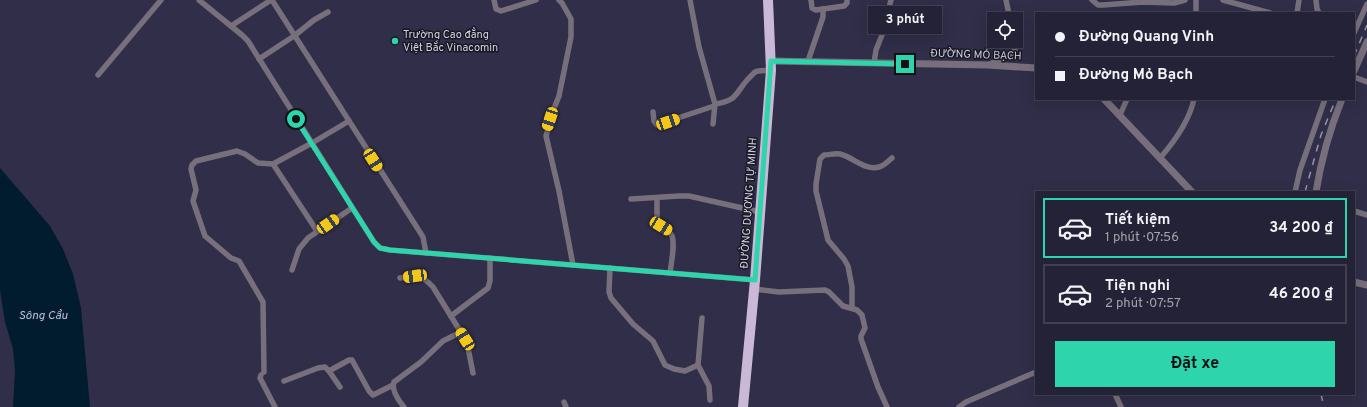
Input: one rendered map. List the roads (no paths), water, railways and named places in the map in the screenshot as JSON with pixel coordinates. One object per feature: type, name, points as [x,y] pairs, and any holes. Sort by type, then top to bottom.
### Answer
[{"type":"highway","name":"ĐƯỜNG DƯƠNG TỰ MINH","points":[[743,407],[771,66],[768,0]]},
{"type":"street","points":[[98,75],[161,0]]},
{"type":"street","points":[[199,0],[248,42],[352,208],[374,242],[380,248],[670,273],[754,285],[779,292],[825,290],[833,295],[840,303],[861,313],[865,328],[861,339],[878,387],[888,407]]},
{"type":"street","points":[[231,26],[272,0],[423,237],[426,253]]},
{"type":"street","points":[[494,0],[496,9],[501,11],[536,0]]},
{"type":"street","points":[[559,0],[571,19],[571,37],[559,96],[553,110],[546,136],[559,191],[573,265]]},
{"type":"street","points":[[690,0],[699,47],[715,105],[713,124]]},
{"type":"street","points":[[811,0],[812,8],[816,10],[844,6],[847,3],[847,0]]},
{"type":"street","points":[[874,63],[876,50],[882,35],[891,0]]},
{"type":"street","points":[[1006,0],[1009,12]]},
{"type":"street","points":[[1092,0],[1098,5],[1103,5],[1143,2],[1174,3],[1185,0]]},
{"type":"street","points":[[1196,0],[1196,12]]},
{"type":"street","points":[[1223,0],[1266,12]]},
{"type":"street","points":[[1297,12],[1299,0]]},
{"type":"street","points":[[1316,0],[1318,12]]},
{"type":"street","points":[[1355,31],[1367,4]]},
{"type":"street","points":[[808,61],[823,17],[823,9]]},
{"type":"street","points":[[259,59],[294,36],[314,20],[328,12]]},
{"type":"street","points":[[1355,69],[1367,42]]},
{"type":"street","points":[[988,65],[1013,53],[1015,48]]},
{"type":"street","name":"ĐƯỜNG MỎ BẠCH","points":[[771,66],[808,61],[988,65],[1035,68]]},
{"type":"street","points":[[653,112],[656,125],[726,102],[737,95],[747,80],[755,72],[771,66]]},
{"type":"street","points":[[1355,77],[1367,82]]},
{"type":"street","points":[[1105,100],[1191,191]]},
{"type":"street","points":[[1120,115],[1127,100]]},
{"type":"street","points":[[1160,158],[1185,124],[1194,100]]},
{"type":"street","points":[[1295,191],[1300,170],[1325,100]]},
{"type":"street","points":[[1316,191],[1319,172],[1329,136],[1342,100]]},
{"type":"street","points":[[275,407],[260,378],[262,373],[262,300],[238,260],[231,258],[205,236],[193,201],[196,190],[191,169],[192,165],[196,161],[233,151],[241,152],[258,163],[274,164],[348,121]]},
{"type":"street","points":[[852,308],[852,287],[848,266],[828,240],[817,196],[816,184],[820,159],[824,155],[838,154],[873,168],[882,166],[892,158]]},
{"type":"street","points":[[274,164],[317,232]]},
{"type":"street","points":[[631,199],[689,196],[760,212]]},
{"type":"street","points":[[657,198],[658,224],[668,231],[673,238],[670,273]]},
{"type":"street","points":[[292,270],[299,249],[308,238],[352,208]]},
{"type":"street","points":[[1355,211],[1367,215]]},
{"type":"street","points":[[451,316],[488,288],[490,280],[490,258]]},
{"type":"street","points":[[610,268],[609,292],[611,298],[633,324],[653,341],[665,365],[685,372],[698,365]]},
{"type":"street","points":[[400,278],[421,276],[433,287],[465,339],[473,373]]},
{"type":"street","points":[[1355,282],[1367,285]]},
{"type":"street","points":[[702,318],[698,365],[709,386],[710,400]]},
{"type":"street","points":[[329,371],[349,360],[352,360],[369,391],[373,395],[393,386],[397,379],[421,362],[442,341],[461,332]]},
{"type":"street","points":[[284,381],[325,367],[340,387]]},
{"type":"street","points":[[959,407],[966,402],[1035,372]]},
{"type":"street","points":[[393,386],[404,407]]},
{"type":"street","points":[[1116,395],[1122,407]]},
{"type":"water","name":"Sông Cầu","points":[[0,168],[50,226],[63,249],[73,274],[81,308],[90,407],[13,407],[15,370],[13,349],[5,322],[0,290]]},
{"type":"railway","points":[[1355,54],[1367,25]]},
{"type":"railway","points":[[1305,191],[1321,135],[1336,100]]},
{"type":"railway","points":[[1321,395],[1324,407]]},
{"type":"place","name":"Trường Cao đẳng Việt Bắc Vinacomin","points":[[395,41]]}]
